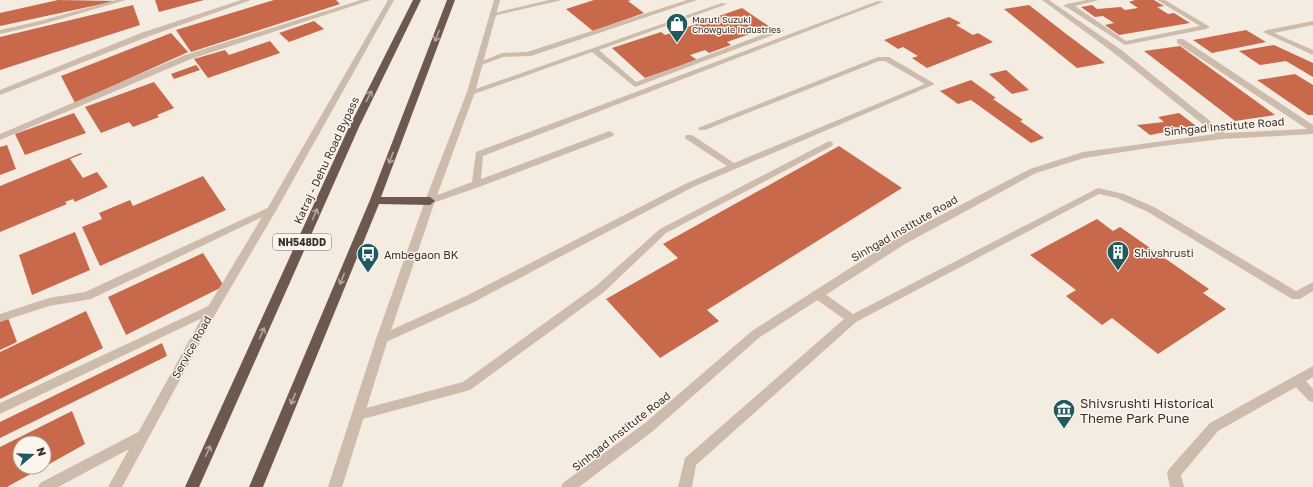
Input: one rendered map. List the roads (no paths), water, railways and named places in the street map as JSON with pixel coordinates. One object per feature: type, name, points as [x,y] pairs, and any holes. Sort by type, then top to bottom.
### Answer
[{"type":"highway","name":"Katraj - Dehu Road Bypass","points":[[192,487],[354,127],[417,0]]},
{"type":"highway","points":[[256,487],[375,200],[451,0]]},
{"type":"highway","points":[[375,200],[430,201]]},
{"type":"street","points":[[0,32],[41,23],[123,0]]},
{"type":"street","points":[[0,93],[144,35],[248,0]]},
{"type":"street","points":[[0,136],[188,57],[368,0]]},
{"type":"street","name":"Service Road","points":[[115,487],[213,308],[374,34],[391,0]]},
{"type":"street","points":[[335,487],[382,339],[430,201],[471,92],[497,0]]},
{"type":"street","points":[[493,14],[559,0]]},
{"type":"street","points":[[479,64],[502,56],[528,54],[694,0]]},
{"type":"street","points":[[1045,0],[1117,51],[1223,136]]},
{"type":"street","points":[[1056,8],[1096,0]]},
{"type":"street","points":[[1069,5],[1125,43],[1206,27],[1160,0]]},
{"type":"street","points":[[476,185],[479,154],[880,2]]},
{"type":"street","points":[[471,92],[724,4]]},
{"type":"street","points":[[1313,23],[1267,32],[1313,53]]},
{"type":"street","points":[[593,49],[634,85],[780,31]]},
{"type":"street","points":[[1180,41],[1313,130]]},
{"type":"street","points":[[382,339],[470,299],[690,185],[931,84],[886,58],[878,59],[702,128]]},
{"type":"street","name":"Sinhgad Institute Road","points":[[568,487],[649,427],[756,334],[816,294],[901,241],[1033,171],[1083,155],[1162,143],[1223,136],[1313,130]]},
{"type":"street","points":[[430,201],[610,134]]},
{"type":"street","points":[[689,137],[734,167]]},
{"type":"street","points":[[359,415],[466,386],[600,289],[663,230],[829,144]]},
{"type":"street","points":[[685,487],[690,462],[852,319],[1098,191],[1111,192],[1132,199],[1211,244],[1296,296],[1313,286]]},
{"type":"street","points":[[0,318],[49,302],[87,296],[272,209]]},
{"type":"street","points":[[816,294],[852,319]]},
{"type":"street","points":[[0,409],[213,308]]},
{"type":"street","points":[[1177,487],[1174,473],[1214,427],[1313,371]]},
{"type":"street","points":[[1297,380],[1313,397]]},
{"type":"street","points":[[45,487],[142,436]]},
{"type":"place","name":"Maruti Suzuki Chowgule Industries","points":[[677,44]]},
{"type":"place","name":"Shivshrusti","points":[[1118,272]]},
{"type":"place","name":"Ambegaon BK","points":[[368,274]]},
{"type":"place","name":"Shivsrushti Historical Theme Park Pune","points":[[1064,430]]}]
